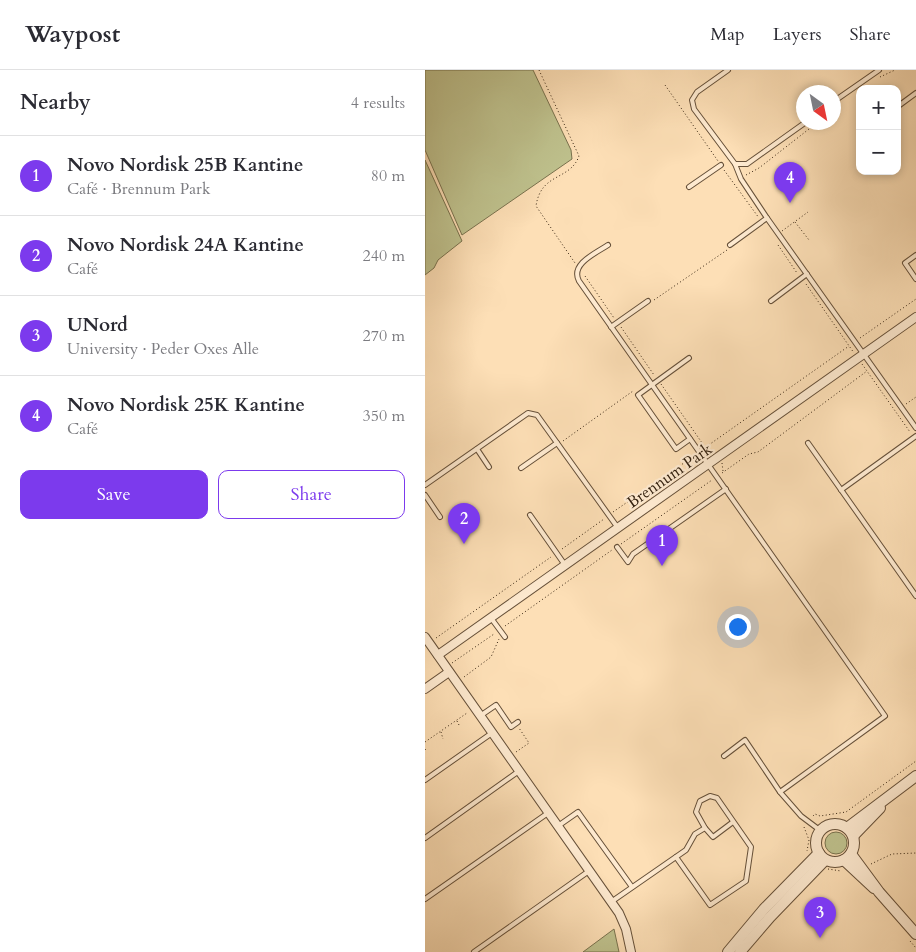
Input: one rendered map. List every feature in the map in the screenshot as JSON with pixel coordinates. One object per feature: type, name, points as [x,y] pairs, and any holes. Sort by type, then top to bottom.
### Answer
[{"type":"street","name":"Brennum Park","points":[[438,655],[916,317]]},
{"type":"street","points":[[427,640],[456,682],[476,717],[492,733],[611,902],[626,929],[631,952]]},
{"type":"street","points":[[425,689],[447,670]]},
{"type":"street","points":[[850,832],[916,776]]},
{"type":"street","points":[[836,824],[850,832],[853,848],[847,857],[838,862],[822,856],[816,842],[825,827],[836,824]]},
{"type":"street","points":[[741,952],[812,872],[822,856]]},
{"type":"street","points":[[729,952],[764,909],[822,856]]},
{"type":"street","points":[[847,857],[863,869],[913,938]]},
{"type":"street","points":[[847,857],[863,880],[879,892]]},
{"type":"lane","points":[[728,70],[697,92],[692,100],[694,109],[735,164],[741,179],[767,218],[856,341],[861,356],[873,366],[916,428]]},
{"type":"lane","points":[[841,96],[879,70]]},
{"type":"lane","points":[[901,104],[916,93]]},
{"type":"lane","points":[[735,164],[747,164],[796,129]]},
{"type":"lane","points":[[689,187],[721,165]]},
{"type":"lane","points":[[731,246],[767,218]]},
{"type":"lane","points":[[608,245],[578,266],[577,277],[885,716],[780,792]]},
{"type":"lane","points":[[916,255],[905,263],[916,279]]},
{"type":"lane","points":[[771,300],[807,274]]},
{"type":"lane","points":[[611,327],[649,302]]},
{"type":"lane","points":[[689,358],[638,395],[676,449],[690,439]]},
{"type":"lane","points":[[425,485],[528,413],[537,415],[618,528]]},
{"type":"lane","points":[[841,490],[915,437]]},
{"type":"lane","points":[[808,443],[916,596]]},
{"type":"lane","points":[[521,468],[558,444]]},
{"type":"lane","points":[[477,449],[489,467]]},
{"type":"lane","points":[[617,546],[628,562],[633,554],[726,489]]},
{"type":"lane","points":[[425,495],[440,517]]},
{"type":"lane","points":[[530,515],[565,566]]},
{"type":"lane","points":[[491,618],[505,637]]},
{"type":"lane","points":[[476,717],[496,705],[511,727],[517,723]]},
{"type":"lane","points":[[425,780],[492,733]]},
{"type":"lane","points":[[723,756],[745,740],[780,792],[801,816],[821,831]]},
{"type":"lane","points":[[425,838],[519,771]]},
{"type":"lane","points":[[677,857],[711,905],[746,881],[751,847],[717,798],[710,796],[700,801],[696,812],[705,828],[713,836],[733,822]]},
{"type":"lane","points":[[425,899],[548,812]]},
{"type":"lane","points":[[558,826],[578,812],[632,887]]},
{"type":"lane","points":[[611,902],[686,850],[695,834],[705,828]]},
{"type":"lane","points":[[473,952],[589,871]]},
{"type":"path","points":[[539,70],[579,156],[572,167],[542,186],[538,194],[536,206],[707,450],[714,450],[723,463],[723,472]]},
{"type":"path","points":[[874,81],[895,70]]},
{"type":"path","points":[[665,85],[762,222]]},
{"type":"path","points":[[741,179],[759,168],[808,130]]},
{"type":"path","points":[[785,229],[808,212]]},
{"type":"path","points":[[795,222],[809,240]]},
{"type":"path","points":[[773,238],[849,346],[861,356],[866,371],[915,437]]},
{"type":"path","points":[[649,302],[731,246]]},
{"type":"path","points":[[856,341],[916,299]]},
{"type":"path","points":[[427,640],[556,553],[849,346]]},
{"type":"path","points":[[447,670],[481,643],[617,546],[749,454],[758,452],[873,366]]},
{"type":"path","points":[[558,444],[634,391]]},
{"type":"path","points":[[902,407],[916,397]]},
{"type":"path","points":[[456,682],[491,657],[500,640]]},
{"type":"path","points":[[425,742],[468,712],[476,717]]},
{"type":"path","points":[[456,720],[460,727]]},
{"type":"path","points":[[509,757],[529,743],[517,723]]},
{"type":"path","points":[[440,732],[443,739]]},
{"type":"path","points":[[863,869],[885,856],[896,853],[916,853]]},
{"type":"path","points":[[812,872],[816,876],[827,870],[835,869],[846,873]]},
{"type":"path","points":[[913,938],[916,948]]},
{"type":"green space","points":[[425,70],[533,70],[571,150],[572,159],[462,235],[425,150]]},
{"type":"green space","points":[[425,160],[462,241],[438,260],[434,268],[425,275]]},
{"type":"green space","points":[[836,832],[844,835],[847,843],[844,851],[836,854],[828,851],[825,843],[828,835]]},
{"type":"green space","points":[[614,929],[619,952],[583,952]]},
{"type":"place","name":"Novo Nordisk 25K Kantine","points":[[790,203]]},
{"type":"place","name":"Novo Nordisk 24A Kantine","points":[[464,544]]},
{"type":"place","name":"Novo Nordisk 25B Kantine","points":[[662,566]]},
{"type":"place","name":"UNord","points":[[820,938]]}]
